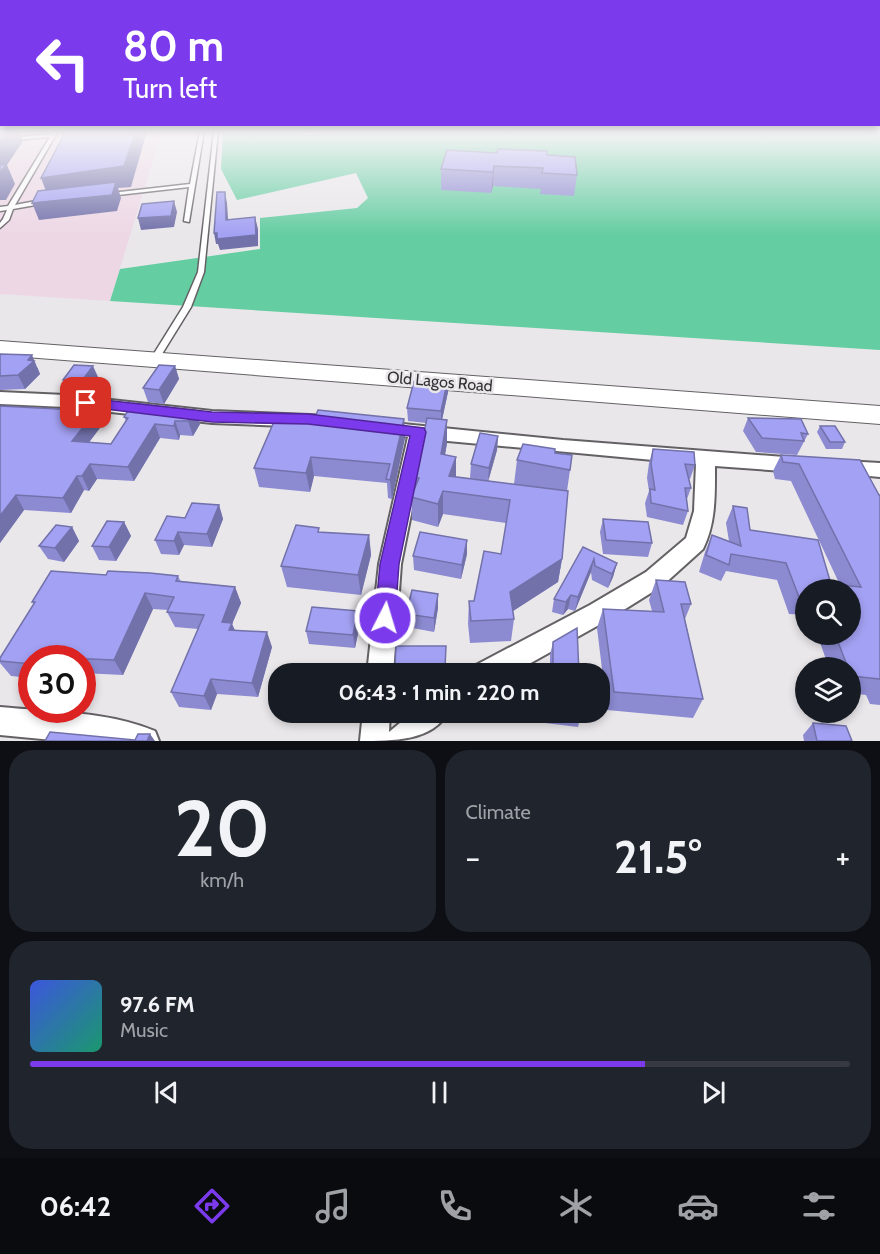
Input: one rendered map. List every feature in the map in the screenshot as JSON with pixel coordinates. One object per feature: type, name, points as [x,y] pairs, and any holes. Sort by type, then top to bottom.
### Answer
[{"type":"main road","name":"Old Lagos Road","points":[[0,348],[880,415]]},
{"type":"street","points":[[0,398],[65,401],[212,417],[308,419],[418,432],[880,471]]},
{"type":"street","points":[[381,663],[390,564],[418,432]]},
{"type":"street","points":[[505,663],[598,613],[654,579],[695,543],[704,511],[706,458]]},
{"type":"street","points":[[0,722],[101,731],[146,741]]},
{"type":"street","points":[[374,741],[376,723]]},
{"type":"street","points":[[399,741],[421,723]]},
{"type":"lane","points":[[0,226],[6,220],[10,208],[35,166]]},
{"type":"lane","points":[[188,221],[196,166]]},
{"type":"lane","points":[[154,360],[187,307],[201,272],[212,166]]},
{"type":"lane","points":[[105,195],[192,185]]},
{"type":"lane","points":[[0,209],[52,201]]},
{"type":"shaded area","points":[[0,166],[151,166],[110,301],[0,294]]},
{"type":"green space","points":[[221,166],[880,166],[880,350],[110,301],[120,269],[260,249],[260,218],[357,208],[368,198],[356,173],[237,200]]},
{"type":"building","points":[[48,166],[124,166],[124,166],[41,178]]},
{"type":"building","points":[[442,166],[576,166],[577,175],[542,173],[543,168],[494,166],[493,172],[441,169]]},
{"type":"building","points":[[116,182],[112,195],[32,203],[38,191]]},
{"type":"building","points":[[217,192],[225,192],[226,220],[255,217],[256,235],[217,239],[217,233],[214,233]]},
{"type":"building","points":[[174,201],[171,216],[138,218],[142,204]]},
{"type":"building","points":[[0,354],[32,355],[28,360],[34,361],[18,375],[0,376]]},
{"type":"building","points":[[74,365],[93,366],[81,382],[63,380]]},
{"type":"building","points":[[159,365],[175,366],[159,390],[143,388]]},
{"type":"building","points":[[430,378],[448,379],[441,411],[407,408],[414,381],[429,382]]},
{"type":"building","points":[[133,403],[195,410],[188,421],[175,421],[174,426],[155,424],[128,467],[90,464],[82,476],[77,476],[63,498],[16,495],[0,516],[0,406],[96,411],[72,441],[111,444],[128,418],[124,417]]},
{"type":"building","points":[[318,410],[404,419],[390,480],[386,479],[390,464],[311,457],[306,473],[254,468],[276,417],[314,420]]},
{"type":"building","points":[[427,418],[447,420],[441,454],[456,457],[449,476],[568,491],[562,559],[510,592],[514,619],[471,621],[469,601],[474,601],[484,551],[501,554],[510,500],[443,491],[438,504],[411,497],[419,478],[415,478]]},
{"type":"building","points":[[748,418],[801,419],[808,434],[801,433],[804,441],[762,438]]},
{"type":"building","points":[[820,426],[835,426],[845,442],[830,442]]},
{"type":"building","points":[[480,433],[498,436],[489,468],[471,464]]},
{"type":"building","points":[[523,444],[555,449],[555,453],[572,455],[570,470],[517,460]]},
{"type":"building","points":[[653,449],[694,452],[695,465],[685,464],[691,488],[685,488],[688,511],[651,503],[650,489],[655,490],[651,464]]},
{"type":"building","points":[[781,455],[860,460],[880,495],[880,679],[861,677],[861,657],[844,657],[839,645],[861,645],[861,579],[857,579],[799,464],[783,462]]},
{"type":"building","points":[[192,503],[219,505],[207,534],[178,532],[174,541],[155,540],[167,516],[185,518]]},
{"type":"building","points":[[733,506],[747,508],[750,530],[818,540],[830,579],[795,579],[795,587],[786,563],[731,554],[729,565],[706,555],[712,535],[741,546]]},
{"type":"building","points":[[603,519],[648,522],[652,543],[606,540]]},
{"type":"building","points":[[107,521],[124,522],[109,547],[92,546]]},
{"type":"building","points":[[56,525],[72,527],[55,548],[39,546]]},
{"type":"building","points":[[296,525],[319,528],[318,532],[369,535],[358,575],[281,566]]},
{"type":"building","points":[[420,532],[467,540],[462,565],[413,556]]},
{"type":"building","points":[[583,547],[617,563],[612,574],[595,566],[594,559],[578,597],[571,595],[566,602],[554,599]]},
{"type":"building","points":[[51,571],[106,575],[108,571],[178,576],[176,581],[235,587],[222,622],[232,623],[229,630],[267,632],[252,683],[211,679],[204,696],[171,692],[204,615],[167,612],[174,597],[145,593],[114,660],[96,659],[96,645],[18,645],[18,663],[0,661],[35,602],[32,602]]},
{"type":"building","points":[[656,580],[685,582],[691,604],[681,604],[703,699],[614,692],[603,609],[664,612]]},
{"type":"building","points":[[412,590],[438,594],[434,618],[406,614]]},
{"type":"building","points":[[312,607],[358,611],[353,635],[306,631]]},
{"type":"building","points":[[577,628],[579,663],[553,663],[553,642]]},
{"type":"building","points":[[396,646],[446,646],[445,663],[395,663]]},
{"type":"building","points":[[813,723],[846,726],[852,741],[817,741]]},
{"type":"building","points":[[50,732],[135,740],[138,734],[150,734],[147,741],[45,741]]},
{"type":"route","points":[[86,403],[212,417],[308,419],[418,432],[390,564],[385,618]]}]
